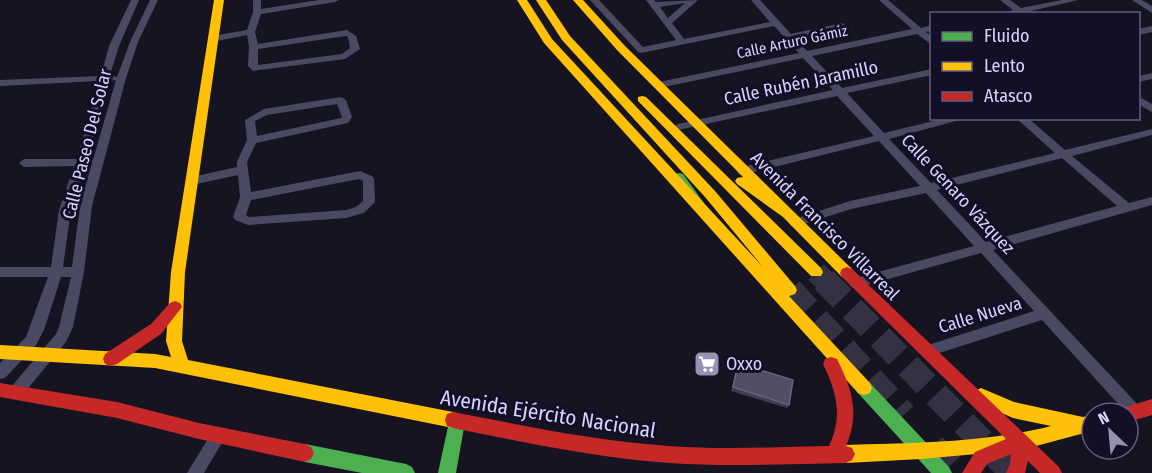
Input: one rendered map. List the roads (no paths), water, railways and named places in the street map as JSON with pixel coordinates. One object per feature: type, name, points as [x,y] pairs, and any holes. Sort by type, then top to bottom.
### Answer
[{"type":"main road","points":[[182,366],[174,341],[175,307],[219,0]]},
{"type":"main road","points":[[522,0],[548,41],[815,336],[943,473]]},
{"type":"main road","points":[[541,0],[566,38],[710,194],[790,290]]},
{"type":"main road","points":[[554,0],[577,34],[816,272]]},
{"type":"main road","name":"Avenida Francisco Villarreal","points":[[578,0],[599,25],[742,171],[1053,473]]},
{"type":"main road","points":[[630,87],[747,186],[785,213]]},
{"type":"main road","points":[[628,105],[699,206]]},
{"type":"main road","points":[[721,233],[708,209],[706,200],[710,194],[724,190],[734,191],[785,213]]},
{"type":"main road","points":[[111,359],[156,329],[175,307]]},
{"type":"main road","points":[[815,336],[841,382],[848,403],[847,425],[834,454]]},
{"type":"main road","name":"Avenida Ejército Nacional","points":[[0,352],[182,366],[457,422],[648,452],[698,456],[921,451],[1021,442],[1080,426]]},
{"type":"main road","points":[[966,389],[1013,410],[1080,423]]},
{"type":"main road","points":[[0,390],[117,410],[406,473]]},
{"type":"main road","points":[[447,473],[457,422]]},
{"type":"main road","points":[[971,473],[981,458],[1021,442],[1019,466],[1015,473]]},
{"type":"street","name":"Calle Paseo Del Solar","points":[[0,373],[37,330],[56,273],[65,210],[81,163],[114,46],[135,0]]},
{"type":"street","name":"Calle Paseo Del Solar","points":[[16,392],[48,354],[66,327],[78,272],[86,206],[121,78],[134,42],[154,0]]},
{"type":"street","points":[[254,47],[347,33],[352,36],[355,50],[345,56],[259,69],[253,66],[254,47],[251,29],[257,12],[257,0]]},
{"type":"street","points":[[257,12],[335,0]]},
{"type":"street","points":[[594,0],[637,48],[645,51],[776,23]]},
{"type":"street","points":[[652,3],[693,0]]},
{"type":"street","points":[[667,23],[693,0]]},
{"type":"street","name":"Calle Genaro Vázquez","points":[[755,0],[1121,401]]},
{"type":"street","points":[[884,0],[930,40]]},
{"type":"street","points":[[1004,0],[1021,12],[1074,0]]},
{"type":"street","points":[[1136,0],[1152,10]]},
{"type":"street","points":[[652,3],[683,43]]},
{"type":"street","points":[[789,37],[842,26]]},
{"type":"street","name":"Calle Arturo Gámiz","points":[[659,85],[930,28]]},
{"type":"street","points":[[213,35],[251,29]]},
{"type":"street","name":"Calle Rubén Jaramillo","points":[[678,127],[930,72]]},
{"type":"street","points":[[0,83],[121,78]]},
{"type":"street","points":[[246,196],[354,175],[365,175],[368,179],[369,202],[360,210],[346,214],[243,220],[239,217],[246,196],[242,166],[252,140],[250,120],[258,114],[338,100],[344,101],[347,117],[339,123],[252,140]]},
{"type":"street","points":[[742,171],[954,120]]},
{"type":"street","points":[[1023,120],[1127,208]]},
{"type":"street","points":[[795,223],[850,205],[928,189],[1152,132]]},
{"type":"street","points":[[24,164],[81,163],[99,160]]},
{"type":"street","points":[[192,176],[242,166]]},
{"type":"street","points":[[856,283],[1152,201]]},
{"type":"street","points":[[0,272],[78,272]]},
{"type":"street","name":"Calle Nueva","points":[[927,351],[1043,314]]},
{"type":"street","points":[[195,473],[219,434]]},
{"type":"tunnel","points":[[816,272],[824,280]]},
{"type":"tunnel","points":[[824,280],[1013,473]]},
{"type":"tunnel","points":[[790,290],[904,415]]},
{"type":"tunnel","points":[[933,446],[958,473]]},
{"type":"place","name":"Oxxo","points":[[707,364]]}]
